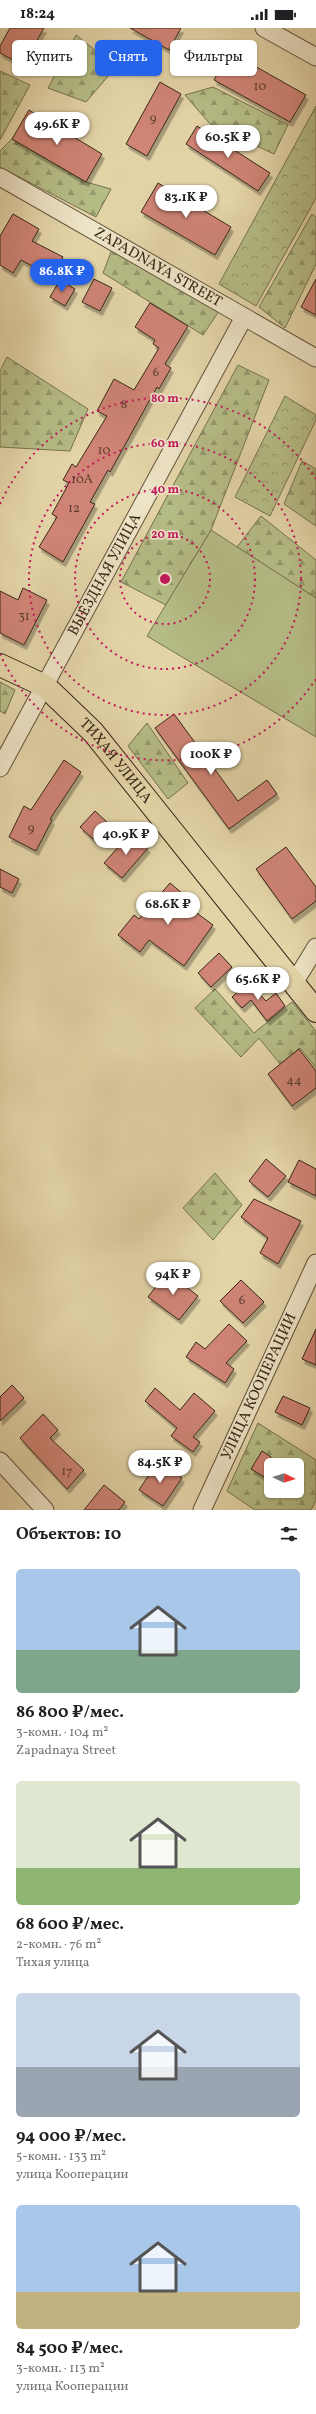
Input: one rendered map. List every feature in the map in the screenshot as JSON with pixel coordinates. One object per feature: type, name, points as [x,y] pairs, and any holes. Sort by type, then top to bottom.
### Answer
[{"type":"main road","name":"ТИХАЯ УЛИЦА","points":[[0,665],[45,686],[94,732],[316,1011]]},
{"type":"street","points":[[264,28],[316,57]]},
{"type":"street","name":"ZAPADNAYA STREET","points":[[0,177],[316,358]]},
{"type":"street","name":"ВЫЕЗДНАЯ УЛИЦА","points":[[0,768],[244,317]]},
{"type":"street","points":[[294,983],[316,946]]},
{"type":"street","name":"УЛИЦА КООПЕРАЦИИ","points":[[202,1510],[316,1263]]},
{"type":"street","points":[[0,1461],[44,1510]]},
{"type":"green space","points":[[76,35],[82,40],[73,40]]},
{"type":"green space","points":[[87,44],[95,50],[95,76],[108,76],[86,102],[48,88],[54,76],[87,76]]},
{"type":"green space","points":[[0,71],[30,85],[0,140]]},
{"type":"green space","points":[[213,87],[288,125],[274,154],[210,124],[185,95]]},
{"type":"green space","points":[[316,106],[316,198],[256,306],[219,284]]},
{"type":"green space","points":[[12,139],[86,182],[111,189],[96,217],[0,167],[0,151]]},
{"type":"green space","points":[[312,214],[316,217],[316,264],[285,328],[259,307]]},
{"type":"green space","points":[[113,247],[221,308],[203,335],[103,273]]},
{"type":"green space","points":[[7,357],[88,409],[70,451],[0,447],[0,371]]},
{"type":"green space","points":[[238,365],[269,380],[211,530],[166,605],[121,582]]},
{"type":"green space","points":[[285,396],[316,415],[316,420],[270,516],[235,497]]},
{"type":"green space","points":[[302,461],[316,469],[316,526],[284,504]]},
{"type":"green space","points":[[261,516],[316,560],[316,598],[237,547]]},
{"type":"green space","points":[[211,530],[316,598],[316,737],[147,636]]},
{"type":"green space","points":[[0,682],[15,690],[5,714],[0,711]]},
{"type":"green space","points":[[147,723],[188,783],[168,799],[128,746]]},
{"type":"green space","points":[[215,989],[254,1033],[292,1002],[316,1031],[316,1068],[300,1048],[280,1064],[259,1038],[241,1057],[195,1008]]},
{"type":"green space","points":[[215,1173],[242,1205],[213,1240],[183,1208]]},
{"type":"green space","points":[[258,1423],[316,1460],[316,1500],[311,1510],[255,1510],[227,1491]]},
{"type":"building","points":[[10,28],[44,28],[37,40],[12,40],[12,59],[0,53],[0,46]]},
{"type":"building","points":[[130,28],[181,28],[174,40],[170,40],[169,50],[162,46],[162,40],[151,40]]},
{"type":"building","points":[[257,67],[306,95],[290,122],[214,80],[216,76],[257,76]]},
{"type":"building","points":[[160,82],[181,94],[147,156],[126,144]]},
{"type":"building","points":[[29,110],[102,154],[86,182],[12,139]]},
{"type":"building","points":[[197,126],[270,173],[258,191],[186,144]]},
{"type":"building","points":[[158,183],[231,227],[215,255],[141,212]]},
{"type":"building","points":[[13,214],[39,229],[32,241],[63,257],[53,277],[21,260],[13,273],[0,265],[0,236]]},
{"type":"building","points":[[94,279],[112,288],[100,311],[82,302]]},
{"type":"building","points":[[316,279],[316,315],[301,307]]},
{"type":"building","points":[[60,280],[75,289],[65,306],[50,297]]},
{"type":"building","points":[[150,303],[188,326],[165,364],[171,368],[159,389],[157,387],[110,472],[108,470],[90,502],[95,504],[63,562],[39,547],[57,517],[52,514],[69,483],[63,480],[72,464],[76,467],[107,416],[97,411],[114,379],[134,390],[159,348],[153,344],[155,340],[135,327]]},
{"type":"building","points":[[23,588],[47,600],[24,645],[0,633],[0,591],[18,600]]},
{"type":"building","points":[[174,714],[238,801],[267,780],[277,794],[229,829],[155,728]]},
{"type":"building","points":[[64,760],[81,772],[50,819],[52,820],[36,851],[9,837],[24,806],[31,810]]},
{"type":"building","points":[[95,811],[108,823],[93,839],[80,827]]},
{"type":"building","points":[[131,833],[148,848],[122,878],[104,863]]},
{"type":"building","points":[[286,847],[316,887],[316,901],[292,919],[256,869]]},
{"type":"building","points":[[0,869],[19,879],[12,893],[0,887]]},
{"type":"building","points":[[170,883],[190,900],[186,905],[213,925],[184,966],[149,940],[140,952],[118,935],[134,915],[139,919]]},
{"type":"building","points":[[219,953],[232,967],[211,987],[198,973]]},
{"type":"building","points":[[246,980],[266,1001],[276,993],[285,1006],[267,1021],[251,1000],[242,1008],[232,997],[241,989],[239,986]]},
{"type":"building","points":[[299,1049],[316,1071],[316,1088],[292,1106],[268,1074]]},
{"type":"building","points":[[266,1159],[286,1176],[268,1197],[249,1181]]},
{"type":"building","points":[[299,1160],[316,1169],[316,1196],[288,1182]]},
{"type":"building","points":[[254,1199],[301,1221],[278,1264],[260,1253],[268,1238],[241,1217]]},
{"type":"building","points":[[167,1272],[198,1296],[179,1320],[148,1297]]},
{"type":"building","points":[[241,1280],[264,1302],[243,1323],[220,1301]]},
{"type":"building","points":[[229,1324],[247,1341],[226,1363],[234,1369],[225,1383],[186,1357],[196,1342],[205,1349]]},
{"type":"building","points":[[316,1329],[316,1365],[302,1359]]},
{"type":"building","points":[[12,1385],[24,1398],[0,1421],[0,1397]]},
{"type":"building","points":[[155,1388],[180,1410],[194,1393],[215,1411],[193,1437],[200,1442],[193,1452],[171,1436],[177,1428],[145,1401]]},
{"type":"building","points":[[283,1396],[310,1408],[302,1425],[275,1412]]},
{"type":"building","points":[[43,1414],[58,1430],[50,1438],[84,1470],[67,1489],[20,1438]]},
{"type":"building","points":[[262,1451],[271,1457],[264,1458],[264,1477],[251,1469]]},
{"type":"building","points":[[158,1461],[182,1478],[163,1506],[139,1490]]},
{"type":"building","points":[[104,1485],[125,1502],[119,1510],[84,1510]]}]
